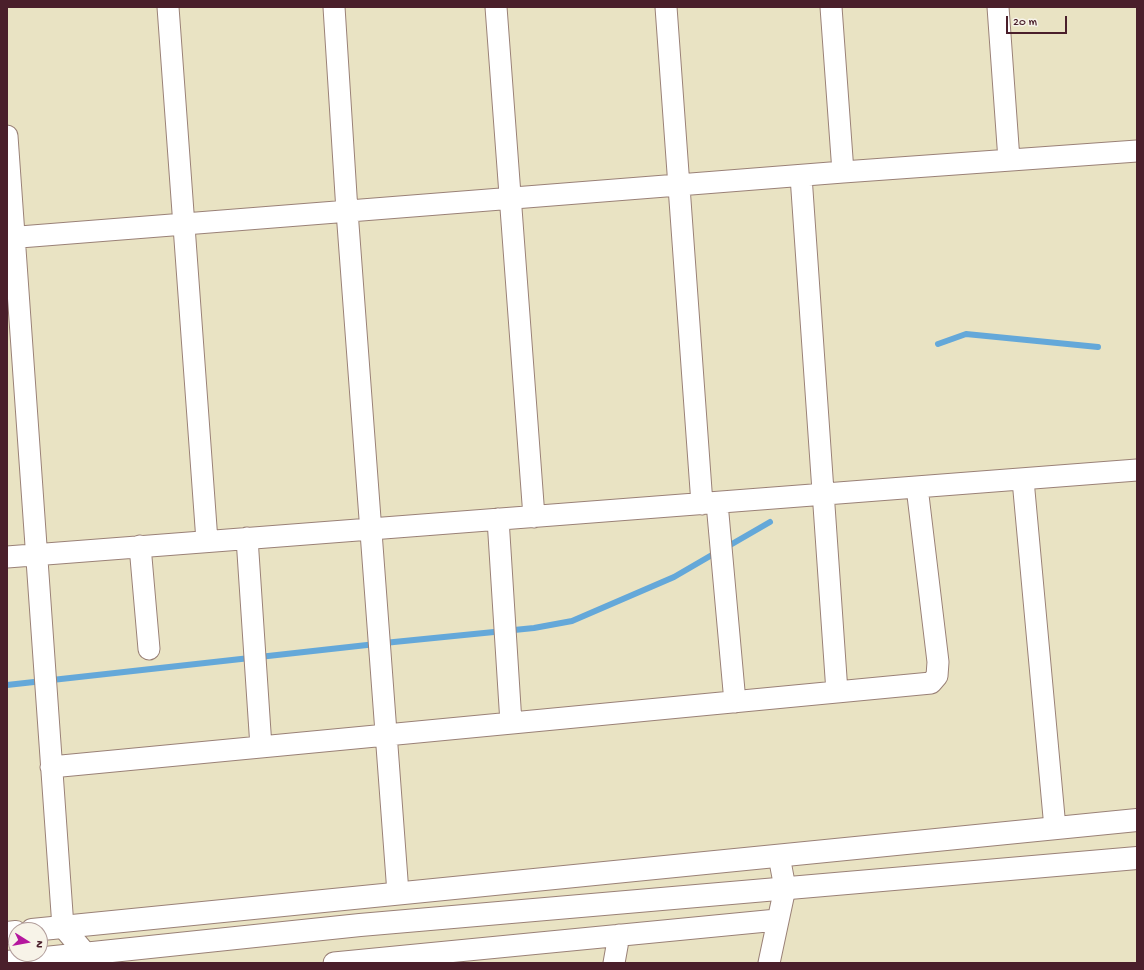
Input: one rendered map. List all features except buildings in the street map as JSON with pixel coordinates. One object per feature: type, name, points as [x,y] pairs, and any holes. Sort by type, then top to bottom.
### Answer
[{"type":"street","points":[[168,7],[206,541]]},
{"type":"street","points":[[334,7],[347,211],[398,893]]},
{"type":"street","points":[[496,7],[534,516]]},
{"type":"street","points":[[666,7],[678,186],[709,503],[720,535],[735,702]]},
{"type":"street","points":[[831,7],[844,172]]},
{"type":"street","points":[[998,7],[1009,160]]},
{"type":"street","points":[[7,136],[11,238],[45,670],[63,927],[86,958]]},
{"type":"street","points":[[11,238],[844,172],[1137,151]]},
{"type":"street","points":[[801,176],[837,692]]},
{"type":"street","points":[[7,557],[1023,480],[1137,470]]},
{"type":"street","points":[[1023,480],[1055,828]]},
{"type":"street","points":[[51,767],[931,683],[937,676],[938,662],[917,488]]},
{"type":"street","points":[[498,519],[511,723]]},
{"type":"street","points":[[247,538],[261,747]]},
{"type":"street","points":[[140,546],[149,649]]},
{"type":"street","points":[[48,928],[1137,820]]},
{"type":"street","points":[[769,963],[784,888],[779,856]]},
{"type":"street","points":[[7,962],[86,958],[360,925],[1137,858]]},
{"type":"street","points":[[334,963],[777,920]]},
{"type":"street","points":[[614,963],[619,935]]},
{"type":"waterway","points":[[938,344],[966,334],[1098,347]]},
{"type":"waterway","points":[[725,548],[770,522]]},
{"type":"waterway","points":[[7,685],[534,628],[572,621],[674,577],[717,552]]}]
